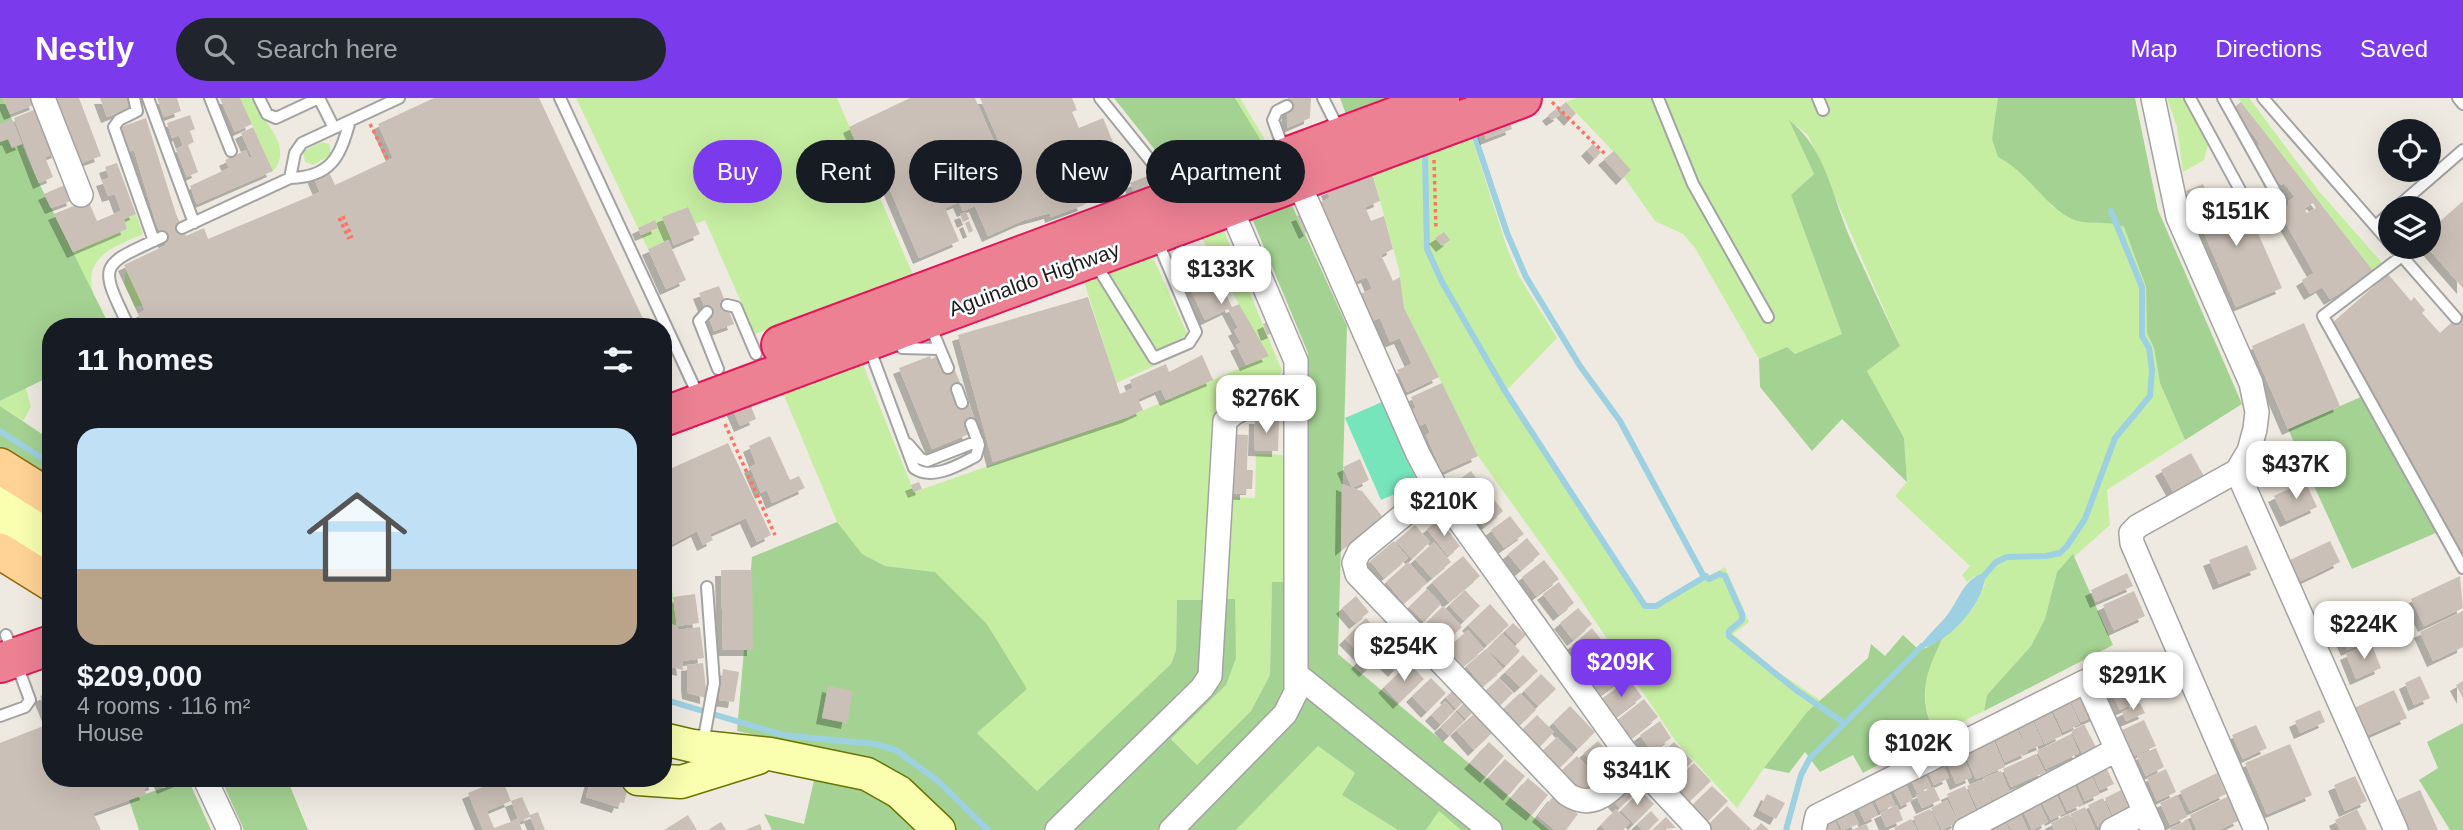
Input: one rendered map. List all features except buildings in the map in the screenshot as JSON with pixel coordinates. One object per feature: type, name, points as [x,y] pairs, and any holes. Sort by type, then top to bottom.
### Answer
[{"type":"highway","name":"Aguinaldo Highway","points":[[1305,160],[1341,136],[1445,98]]},
{"type":"highway","name":"Aguinaldo Highway","points":[[1305,165],[1537,100]]},
{"type":"highway","name":"Aguinaldo Highway","points":[[672,411],[756,354],[898,334],[1165,203]]},
{"type":"highway","name":"Aguinaldo Highway","points":[[699,392],[898,334],[1235,203]]},
{"type":"highway","points":[[5,648],[42,624]]},
{"type":"highway","points":[[5,648],[42,646]]},
{"type":"main road","points":[[0,466],[42,492]]},
{"type":"main road","points":[[0,492],[42,518]]},
{"type":"main road","points":[[0,519],[42,566]]},
{"type":"main road","points":[[0,551],[42,569]]},
{"type":"main road","points":[[672,721],[708,719],[770,754]]},
{"type":"main road","points":[[672,741],[693,747],[770,754],[867,774],[899,792],[939,830]]},
{"type":"main road","points":[[672,781],[681,782],[708,775],[770,754]]},
{"type":"main road","points":[[672,766],[708,775]]},
{"type":"street","points":[[43,98],[81,195]]},
{"type":"street","points":[[2153,98],[2178,217],[2255,398],[2253,440],[2237,471],[2131,533],[2132,543],[2256,830]]},
{"type":"street","points":[[1305,198],[1418,454],[1436,488],[1637,765],[1699,830]]},
{"type":"street","points":[[1171,830],[1285,714],[1296,692],[1297,382],[1293,350],[1230,206]]},
{"type":"street","points":[[1056,830],[1202,688],[1210,676],[1224,421],[1234,413],[1297,382]]},
{"type":"street","points":[[2237,471],[2396,830]]},
{"type":"street","points":[[1436,488],[1359,552],[1353,563],[1357,574],[1567,794],[1582,803],[1592,802],[1637,765]]},
{"type":"street","points":[[1296,674],[1490,830]]},
{"type":"street","points":[[1814,830],[1817,816],[2077,683],[2088,685],[2149,821],[2112,830]]},
{"type":"street","points":[[1965,830],[2116,750]]},
{"type":"street","points":[[209,787],[229,830]]},
{"type":"lane","points":[[124,318],[110,289],[108,270],[120,256],[158,239],[114,127],[116,122],[137,111],[134,98]]},
{"type":"lane","points":[[148,98],[194,223]]},
{"type":"lane","points":[[210,98],[231,151]]},
{"type":"lane","points":[[259,98],[267,114],[276,118],[319,98],[334,128]]},
{"type":"lane","points":[[290,178],[298,147],[399,98]]},
{"type":"lane","points":[[560,98],[657,318]]},
{"type":"lane","points":[[1100,98],[1146,155]]},
{"type":"lane","points":[[1323,98],[1341,136]]},
{"type":"lane","points":[[1658,98],[1693,184],[1768,317]]},
{"type":"lane","points":[[1818,98],[1823,110]]},
{"type":"lane","points":[[2190,98],[2240,190]]},
{"type":"lane","points":[[2222,98],[2281,202]]},
{"type":"lane","points":[[2263,98],[2378,228]]},
{"type":"lane","points":[[2458,98],[2463,104]]},
{"type":"lane","points":[[1281,140],[1273,120],[1277,111],[1287,106]]},
{"type":"lane","points":[[182,228],[290,178],[309,176],[335,162],[350,121]]},
{"type":"lane","points":[[2410,196],[2463,150]]},
{"type":"lane","points":[[1092,257],[1154,358],[1189,343],[1196,332],[1155,234]]},
{"type":"lane","points":[[2398,259],[2323,316],[2463,568]]},
{"type":"lane","points":[[2405,259],[2456,318]]},
{"type":"lane","points":[[727,305],[736,307],[756,354]]},
{"type":"lane","points":[[699,392],[700,317],[707,312]]},
{"type":"lane","points":[[898,334],[948,368]]},
{"type":"lane","points":[[898,334],[908,444],[914,468],[928,474],[976,456],[980,448],[971,424]]},
{"type":"lane","points":[[672,349],[699,392]]},
{"type":"lane","points":[[957,390],[962,403]]},
{"type":"lane","points":[[707,587],[714,683],[708,719]]},
{"type":"lane","points":[[0,716],[25,707],[30,700],[5,648]]},
{"type":"path","points":[[1537,100],[1605,153]]},
{"type":"path","points":[[379,142],[388,160]]},
{"type":"path","points":[[1435,148],[1436,228]]},
{"type":"path","points":[[341,217],[351,239]]},
{"type":"path","points":[[699,392],[775,536]]},
{"type":"green space","points":[[0,98],[3,98],[34,173],[106,318],[42,318],[42,380],[0,401]]},
{"type":"green space","points":[[240,98],[251,98],[274,133],[280,152],[279,162],[273,171]]},
{"type":"green space","points":[[576,98],[837,98],[855,140],[796,140],[796,203],[882,203],[914,277],[755,334],[705,220],[695,224],[687,207],[663,217],[671,239],[648,249],[641,235],[658,228],[655,221],[638,228]]},
{"type":"green space","points":[[1114,98],[1235,98],[1261,140],[1147,140]]},
{"type":"green space","points":[[1235,98],[1240,98],[1264,138],[1261,140]]},
{"type":"green space","points":[[1340,98],[1399,98],[1347,117]]},
{"type":"green space","points":[[1577,98],[1998,98],[1999,157],[2016,166],[2053,207],[2094,223],[2112,221],[2124,227],[2146,287],[2147,333],[2154,348],[2160,383],[2185,440],[2107,490],[2110,525],[2057,572],[2045,620],[2031,646],[1987,695],[1984,711],[1935,735],[1930,723],[1925,686],[1930,661],[1942,638],[1973,608],[1985,584],[1975,576],[1967,582],[1962,575],[1970,566],[1895,496],[1907,482],[1904,438],[1867,371],[1900,346],[1808,135],[1790,121],[1814,174],[1791,195],[1842,334],[1795,354],[1787,347],[1759,359],[1695,248],[1683,234],[1655,221],[1624,177],[1631,170],[1566,102]]},
{"type":"green space","points":[[1998,98],[2135,98],[2158,210],[2242,404],[2185,440],[2160,383],[2154,348],[2147,333],[2146,287],[2124,227],[2070,218],[2051,204],[2018,171],[1998,157],[1992,139]]},
{"type":"green space","points":[[2167,98],[2185,98],[2208,145],[2204,160],[2183,172],[2177,127]]},
{"type":"green space","points":[[2238,98],[2249,98],[2318,190],[2383,264],[2374,272]]},
{"type":"green space","points":[[1789,120],[1802,132],[1820,159],[1850,238],[1900,346],[1867,371],[1904,438],[1907,482],[1842,419],[1812,451],[1760,387],[1759,359],[1787,347],[1795,354],[1842,334],[1791,195],[1814,174]]},
{"type":"green space","points":[[1471,135],[1507,248],[1519,276],[1557,338],[1505,392],[1645,606],[1656,606],[1725,567],[1749,622],[1733,634],[1775,670],[1820,700],[1764,768],[1737,808],[1674,739],[1579,597],[1478,456],[1404,308],[1399,270],[1372,171]]},
{"type":"green space","points":[[322,142],[329,144],[331,155],[313,165],[305,162],[303,151]]},
{"type":"green space","points":[[1291,203],[1347,326],[1338,654],[1549,830],[1461,830],[1439,811],[1426,830],[1398,830],[1342,795],[1355,773],[1318,746],[1236,830],[955,830],[912,786],[845,755],[737,731],[752,557],[837,522],[862,554],[885,566],[935,572],[987,624],[1027,689],[977,733],[1037,791],[1171,664],[1176,650],[1177,600],[1235,599],[1236,658],[1226,685],[1171,739],[1197,765],[1251,711],[1270,675],[1272,582],[1306,582],[1308,353],[1251,216]]},
{"type":"green space","points":[[136,214],[143,234],[113,248],[97,261],[91,280],[93,293],[73,252],[127,229],[124,219]]},
{"type":"green space","points":[[1222,226],[1282,371],[1277,379],[1230,404],[1207,599],[1177,600],[1176,650],[1171,664],[1037,791],[977,733],[1026,689],[987,624],[935,572],[885,566],[861,554],[837,522],[783,393],[862,362],[914,492],[1128,417],[1268,356],[1200,235]]},
{"type":"green space","points":[[1151,253],[1188,335],[1155,350],[1161,363],[1116,383],[1083,278]]},
{"type":"green space","points":[[127,269],[150,303],[135,307],[124,283]]},
{"type":"green space","points":[[26,388],[31,407],[23,421],[0,406],[0,401]]},
{"type":"green space","points":[[2363,396],[2438,532],[2352,569],[2288,429]]},
{"type":"green space","points":[[1382,402],[1418,484],[1381,500],[1345,418]]},
{"type":"green space","points":[[0,406],[42,434],[42,480],[0,454]]},
{"type":"green space","points":[[1256,454],[1286,455],[1283,582],[1272,582],[1270,675],[1251,711],[1197,765],[1171,739],[1226,685],[1235,599],[1224,599],[1225,497],[1255,498]]},
{"type":"green space","points":[[2073,554],[2113,645],[1984,711],[1987,695],[2031,646],[2045,619],[2057,572]]},
{"type":"green space","points":[[672,589],[677,626],[672,625]]},
{"type":"green space","points":[[1903,635],[1918,649],[1926,648],[1943,637],[1928,674],[1925,696],[1929,721],[1935,735],[1863,773],[1853,755],[1820,772],[1805,752],[1789,773],[1764,768],[1807,712],[1868,658],[1871,644],[1885,656]]},
{"type":"green space","points":[[2463,723],[2463,830],[2450,830],[2419,780],[2438,768],[2427,742]]},
{"type":"green space","points":[[1318,746],[1355,773],[1342,795],[1398,830],[1236,830]]},
{"type":"green space","points":[[815,776],[881,794],[921,830],[772,830],[764,814],[804,824]]},
{"type":"green space","points":[[166,787],[192,787],[211,830],[139,830],[129,800]]},
{"type":"green space","points":[[225,787],[290,787],[308,830],[244,830]]},
{"type":"green space","points":[[1439,811],[1461,830],[1426,830]]},
{"type":"water","points":[[1985,573],[1979,597],[1963,620],[1941,640],[1918,649],[1948,614],[1967,584]]},
{"type":"waterway","points":[[1474,134],[1507,233],[1526,277],[1580,366],[1620,421],[1703,575],[1709,579],[1720,574],[1725,576],[1742,614],[1742,620],[1729,631],[1729,636],[1796,690],[1844,723]]},
{"type":"waterway","points":[[1425,156],[1427,249],[1442,282],[1505,391],[1645,606],[1656,606],[1706,576]]},
{"type":"waterway","points":[[1982,578],[1996,562],[2007,557],[2046,556],[2060,553],[2067,546],[2085,519],[2115,438],[2150,396],[2152,370],[2149,348],[2142,336],[2142,287],[2111,211]]},
{"type":"waterway","points":[[0,431],[42,458]]},
{"type":"waterway","points":[[1786,830],[1801,775],[1810,758],[1922,646]]},
{"type":"waterway","points":[[672,702],[783,735],[875,744],[896,750],[938,781],[988,830]]}]
